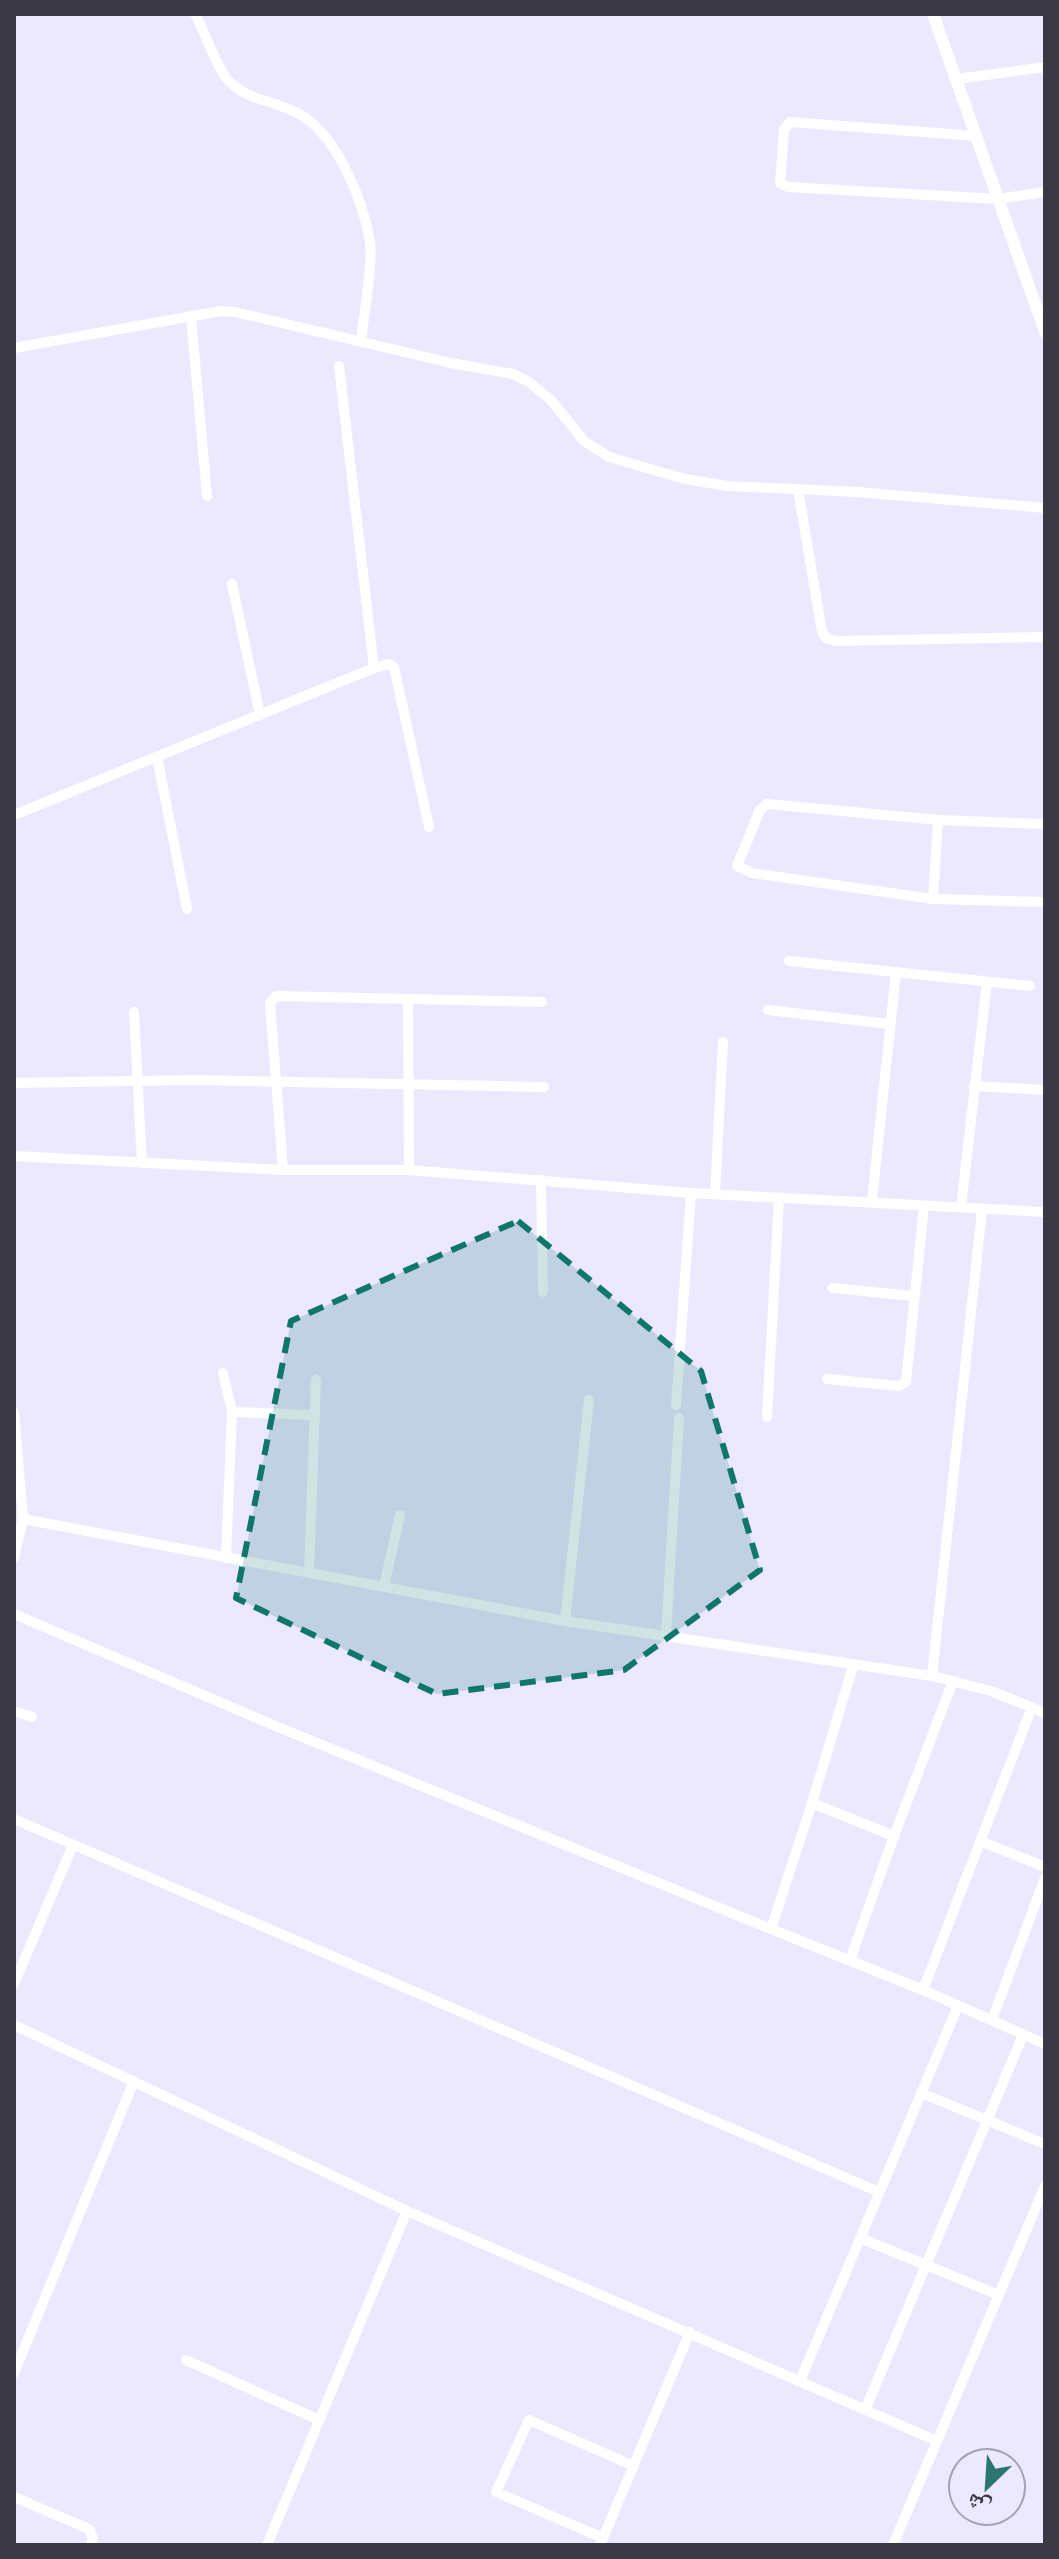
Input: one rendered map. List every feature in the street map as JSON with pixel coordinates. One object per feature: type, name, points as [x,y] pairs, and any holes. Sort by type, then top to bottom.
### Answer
[{"type":"main road","points":[[933,14],[1045,332]]},
{"type":"street","points":[[195,14],[224,76],[242,93],[303,116],[329,142],[344,165],[360,206],[370,245],[361,340]]},
{"type":"street","points":[[957,79],[1045,67]]},
{"type":"street","points":[[977,136],[790,122],[784,130],[780,183],[788,187],[998,199],[1045,192]]},
{"type":"street","points":[[14,348],[221,311],[235,312],[451,363],[513,374],[529,382],[551,400],[584,441],[609,457],[626,463],[728,486],[1045,508]]},
{"type":"street","points":[[191,317],[207,496]]},
{"type":"street","points":[[339,366],[374,668]]},
{"type":"street","points":[[798,489],[822,632],[826,638],[836,641],[1045,637]]},
{"type":"street","points":[[232,584],[260,715]]},
{"type":"street","points":[[14,815],[389,664],[394,667],[429,827]]},
{"type":"street","points":[[157,757],[187,909]]},
{"type":"street","points":[[1045,824],[938,820],[767,804],[760,810],[737,866],[752,873],[933,899],[1045,902]]},
{"type":"street","points":[[933,899],[938,820]]},
{"type":"street","points":[[789,961],[1030,986]]},
{"type":"street","points":[[872,1201],[896,972]]},
{"type":"street","points":[[961,1207],[987,982]]},
{"type":"street","points":[[283,1170],[270,1003],[276,996],[542,1002]]},
{"type":"street","points":[[408,999],[409,1170]]},
{"type":"street","points":[[768,1010],[889,1024]]},
{"type":"street","points":[[134,1012],[142,1163]]},
{"type":"street","points":[[715,1194],[723,1042]]},
{"type":"street","points":[[14,1083],[275,1082],[544,1087]]},
{"type":"street","points":[[974,1086],[1045,1090]]},
{"type":"street","points":[[14,1156],[283,1170],[409,1170],[691,1193],[1045,1212]]},
{"type":"street","points":[[541,1180],[543,1292]]},
{"type":"street","points":[[676,1405],[691,1193]]},
{"type":"street","points":[[767,1417],[779,1198]]},
{"type":"street","points":[[827,1379],[903,1386],[906,1382],[924,1206]]},
{"type":"street","points":[[932,1676],[982,1210]]},
{"type":"street","points":[[833,1288],[913,1296]]},
{"type":"street","points":[[223,1373],[232,1412],[226,1558]]},
{"type":"street","points":[[309,1572],[316,1380]]},
{"type":"street","points":[[565,1621],[589,1400]]},
{"type":"street","points":[[14,1412],[23,1519],[14,1558]]},
{"type":"street","points":[[232,1412],[315,1415]]},
{"type":"street","points":[[666,1634],[679,1418]]},
{"type":"street","points":[[384,1586],[400,1515]]},
{"type":"street","points":[[23,1519],[565,1621],[932,1676],[991,1691],[1045,1713]]},
{"type":"street","points":[[14,1614],[293,1733],[923,1990],[1045,2044]]},
{"type":"street","points":[[771,1929],[853,1666]]},
{"type":"street","points":[[850,1960],[953,1681]]},
{"type":"street","points":[[923,1990],[1032,1707]]},
{"type":"street","points":[[14,1711],[32,1717]]},
{"type":"street","points":[[812,1803],[894,1836]]},
{"type":"street","points":[[14,1819],[879,2192]]},
{"type":"street","points":[[980,1841],[1045,1867]]},
{"type":"street","points":[[14,1984],[73,1845]]},
{"type":"street","points":[[992,2020],[1045,1878]]},
{"type":"street","points":[[800,2381],[958,2006]]},
{"type":"street","points":[[14,2025],[407,2211],[937,2441]]},
{"type":"street","points":[[865,2410],[1023,2035]]},
{"type":"street","points":[[14,2373],[17,2358],[134,2081]]},
{"type":"street","points":[[921,2093],[1045,2144]]},
{"type":"street","points":[[893,2545],[1045,2186]]},
{"type":"street","points":[[267,2545],[407,2211]]},
{"type":"street","points":[[860,2238],[999,2295]]},
{"type":"street","points":[[634,2466],[529,2420],[496,2492],[602,2542],[634,2466],[690,2332]]},
{"type":"street","points":[[186,2360],[319,2420]]},
{"type":"street","points":[[14,2497],[89,2529],[93,2538],[91,2545]]},
{"type":"highlighted area","points":[[518,1221],[701,1371],[760,1570],[624,1670],[437,1694],[236,1598],[291,1321]]}]
